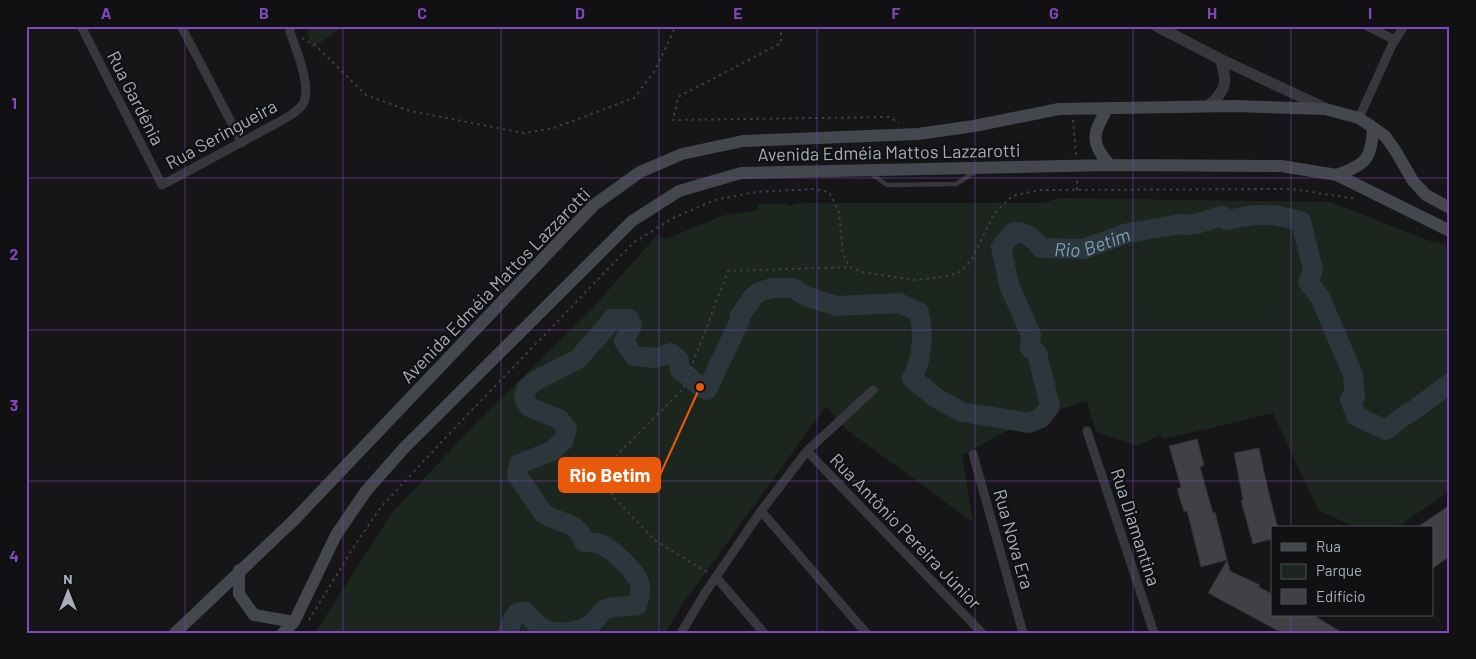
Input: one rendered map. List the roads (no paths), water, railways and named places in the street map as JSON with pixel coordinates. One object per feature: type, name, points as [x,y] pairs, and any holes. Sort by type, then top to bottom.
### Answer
[{"type":"main road","name":"Avenida Edméia Mattos Lazzarotti","points":[[175,633],[239,570],[293,521],[594,205],[640,172],[682,154],[743,141],[918,134],[974,126],[1059,109],[1208,106],[1306,108],[1331,111],[1364,122],[1385,136],[1412,181],[1426,195],[1450,208]]},
{"type":"main road","points":[[1108,108],[1097,126],[1096,144],[1100,154],[1110,165]]},
{"type":"main road","points":[[1337,175],[1362,164],[1367,157],[1372,147],[1373,128],[1364,122]]},
{"type":"main road","name":"Avenida Edméia Mattos Lazzarotti","points":[[283,633],[300,624],[336,535],[366,491],[404,448],[632,221],[679,191],[741,173],[1110,165],[1281,166],[1337,175],[1450,231]]},
{"type":"main road","points":[[239,570],[238,594],[254,615],[300,624]]},
{"type":"street","name":"Rua Gardênia","points":[[81,26],[162,185]]},
{"type":"street","points":[[181,26],[242,143]]},
{"type":"street","points":[[1156,26],[1220,59],[1331,111]]},
{"type":"street","points":[[1367,26],[1395,40]]},
{"type":"street","points":[[1364,122],[1395,40],[1404,26]]},
{"type":"street","name":"Rua Seringueira","points":[[162,185],[279,122],[297,110],[304,102],[306,81],[289,28]]},
{"type":"street","points":[[1208,106],[1218,98],[1224,88],[1226,78],[1220,59]]},
{"type":"street","points":[[681,633],[760,511],[808,451],[873,390]]},
{"type":"street","name":"Rua Diamantina","points":[[1087,432],[1154,632]]},
{"type":"street","name":"Rua Antônio Pereira Júnior","points":[[808,451],[982,633]]},
{"type":"street","name":"Rua Nova Era","points":[[973,454],[1023,633]]},
{"type":"street","points":[[760,511],[866,633]]},
{"type":"street","points":[[716,577],[764,633]]},
{"type":"waterway","name":"Rio Betim","points":[[508,633],[517,613],[525,612],[542,628],[560,633],[579,630],[590,625],[606,609],[637,605],[640,586],[630,568],[600,544],[584,542],[573,526],[543,513],[517,475],[519,464],[552,451],[563,441],[567,429],[559,419],[529,407],[524,397],[527,388],[535,381],[578,359],[612,319],[629,319],[632,325],[624,341],[634,356],[655,358],[671,353],[679,360],[680,370],[707,390],[740,320],[740,316],[753,297],[759,292],[772,288],[793,288],[805,296],[837,306],[899,303],[919,312],[921,320],[922,345],[916,371],[912,378],[936,398],[962,412],[1029,423],[1041,418],[1050,406],[1037,353],[1030,348],[1031,335],[1009,285],[1001,247],[1014,232],[1029,236],[1041,248],[1083,249],[1128,233],[1181,224],[1192,225],[1223,216],[1226,220],[1255,215],[1274,215],[1301,221],[1313,270],[1308,282],[1320,297],[1353,375],[1355,397],[1350,399],[1356,416],[1386,430],[1450,383]]},
{"type":"place","name":"Rio Betim","points":[[700,387]]}]
